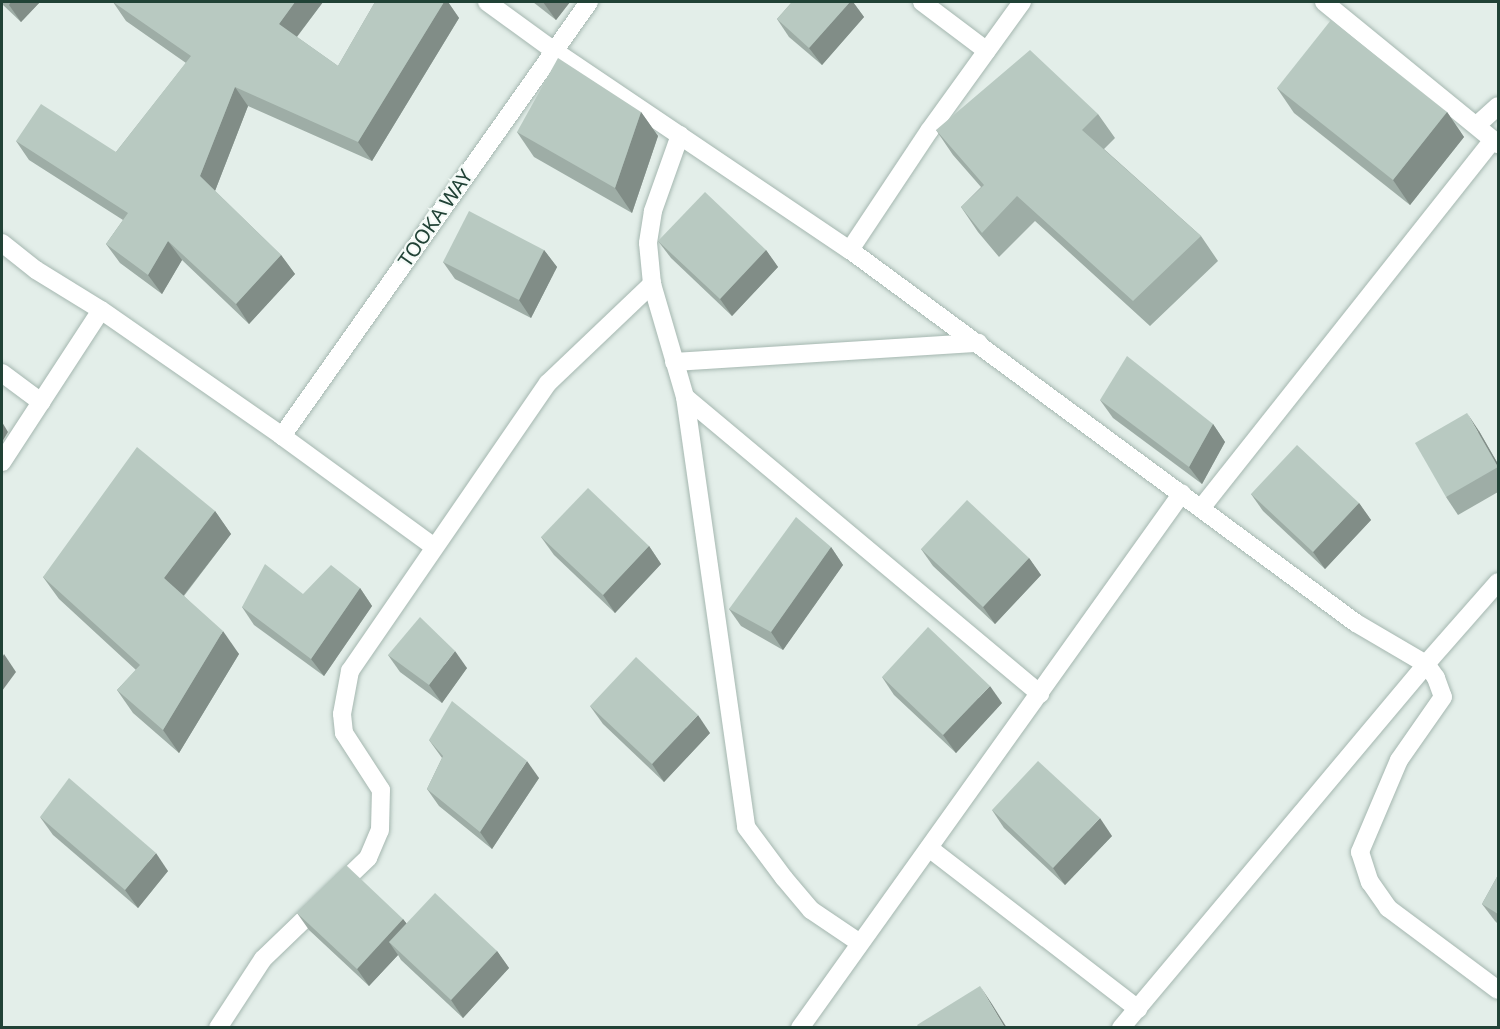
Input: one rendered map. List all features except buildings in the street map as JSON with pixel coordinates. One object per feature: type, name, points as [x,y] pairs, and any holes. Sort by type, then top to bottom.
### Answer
[{"type":"street","points":[[487,2],[553,50],[850,250],[1202,507],[1356,623],[1426,664],[1436,678],[1443,697],[1400,760],[1360,852],[1370,882],[1388,908],[1498,990]]},
{"type":"street","name":"TOOKA WAY","points":[[282,436],[589,2]]},
{"type":"street","points":[[922,2],[987,51]]},
{"type":"street","points":[[850,250],[1022,2]]},
{"type":"street","points":[[1202,507],[1496,142],[1324,2]]},
{"type":"street","points":[[1477,125],[1498,106]]},
{"type":"street","points":[[680,135],[653,211],[648,243],[651,284],[685,397],[746,827],[811,910],[860,944]]},
{"type":"street","points":[[2,243],[36,270],[101,310],[282,436],[434,547]]},
{"type":"street","points":[[218,1028],[263,959],[368,858],[380,830],[381,790],[344,733],[342,714],[350,671],[548,382],[651,284]]},
{"type":"street","points":[[2,462],[101,310]]},
{"type":"street","points":[[674,362],[978,343]]},
{"type":"street","points":[[2,373],[41,402]]},
{"type":"street","points":[[685,397],[1040,694]]},
{"type":"street","points":[[800,1028],[1182,493]]},
{"type":"street","points":[[1121,1028],[1426,664],[1498,582]]},
{"type":"street","points":[[929,848],[1138,1009]]}]
